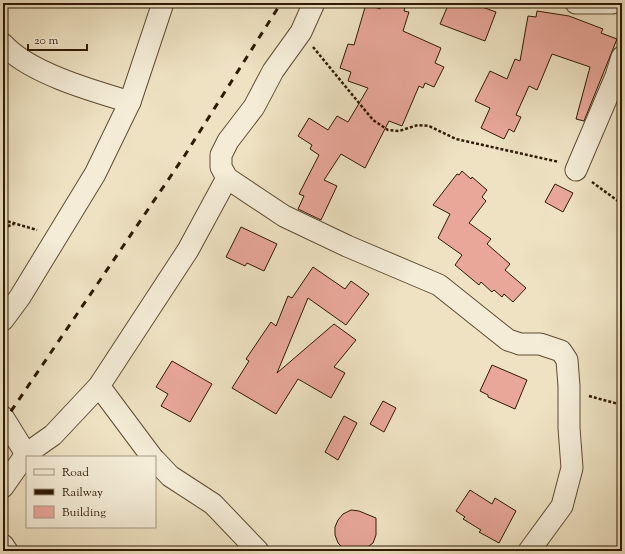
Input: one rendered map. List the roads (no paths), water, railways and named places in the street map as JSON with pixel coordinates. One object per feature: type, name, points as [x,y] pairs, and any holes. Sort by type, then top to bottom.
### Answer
[{"type":"street","points":[[3,320],[20,297],[95,174],[130,102],[163,3]]},
{"type":"street","points":[[314,3],[301,32],[276,66],[254,107],[228,141],[221,156],[221,167],[227,178],[284,216],[347,246],[439,285],[508,340],[520,344],[540,344],[561,351],[567,360],[572,468],[567,492],[562,506],[529,551]]},
{"type":"street","points":[[576,3],[612,3]]},
{"type":"street","points":[[3,44],[23,60],[65,80],[130,102]]},
{"type":"street","points":[[576,170],[616,76],[622,57]]},
{"type":"street","points":[[3,487],[26,454],[53,435],[99,386],[188,250],[227,178]]},
{"type":"street","points":[[99,386],[151,456]]},
{"type":"street","points":[[3,417],[26,454]]},
{"type":"street","points":[[156,461],[170,476],[212,504],[258,551]]},
{"type":"street","points":[[3,545],[7,551]]},
{"type":"railway","points":[[3,423],[185,155],[281,3]]}]
